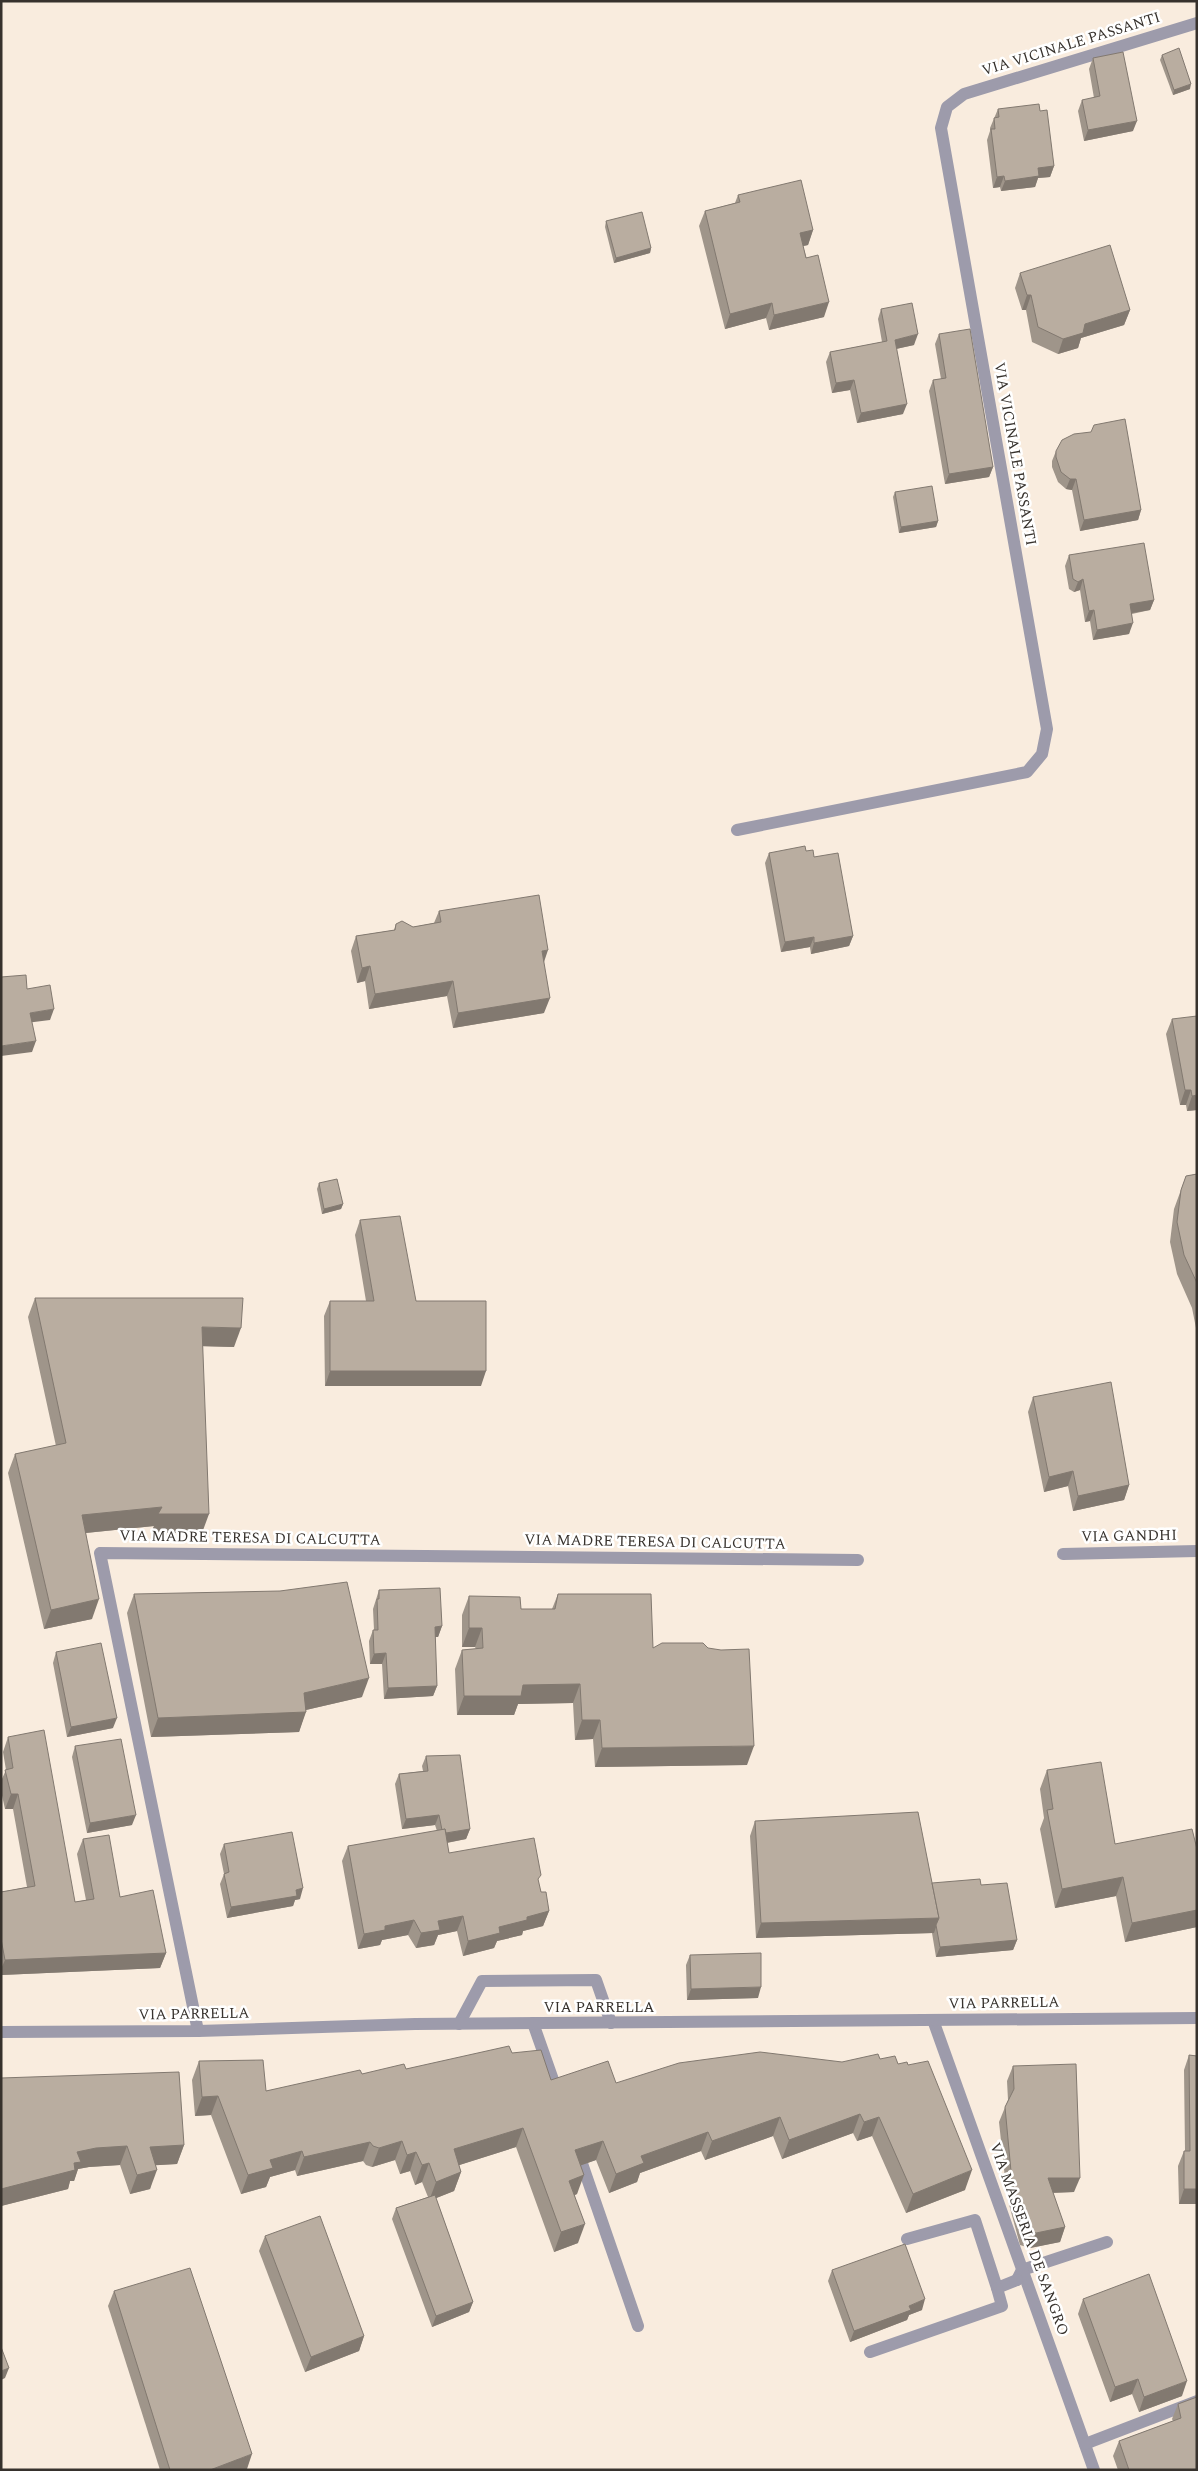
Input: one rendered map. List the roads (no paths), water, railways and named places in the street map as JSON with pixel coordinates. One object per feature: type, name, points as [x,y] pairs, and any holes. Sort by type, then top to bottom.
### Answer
[{"type":"street","name":"VIA VICINALE PASSANTI","points":[[737,830],[1027,772],[1042,754],[1047,729],[941,128],[947,107],[964,94],[1197,23]]},
{"type":"street","name":"VIA GANDHI","points":[[1063,1554],[1197,1551]]},
{"type":"street","name":"VIA MADRE TERESA DI CALCUTTA","points":[[198,2031],[100,1553],[858,1560]]},
{"type":"street","points":[[459,2024],[482,1981],[596,1980],[611,2023]]},
{"type":"street","name":"VIA PARRELLA","points":[[1,2032],[198,2031],[533,2023],[1197,2018]]},
{"type":"street","name":"VIA MASSERIA DE SANGRO","points":[[933,2020],[1019,2275],[1094,2470]]},
{"type":"street","points":[[533,2023],[562,2106]]},
{"type":"street","points":[[571,2133],[638,2326]]},
{"type":"street","points":[[870,2352],[1002,2306],[975,2220],[907,2239]]},
{"type":"street","points":[[997,2288],[1019,2275],[1107,2242]]},
{"type":"street","points":[[1085,2444],[1197,2401]]},
{"type":"street","points":[[1161,2415],[1165,2429]]}]
